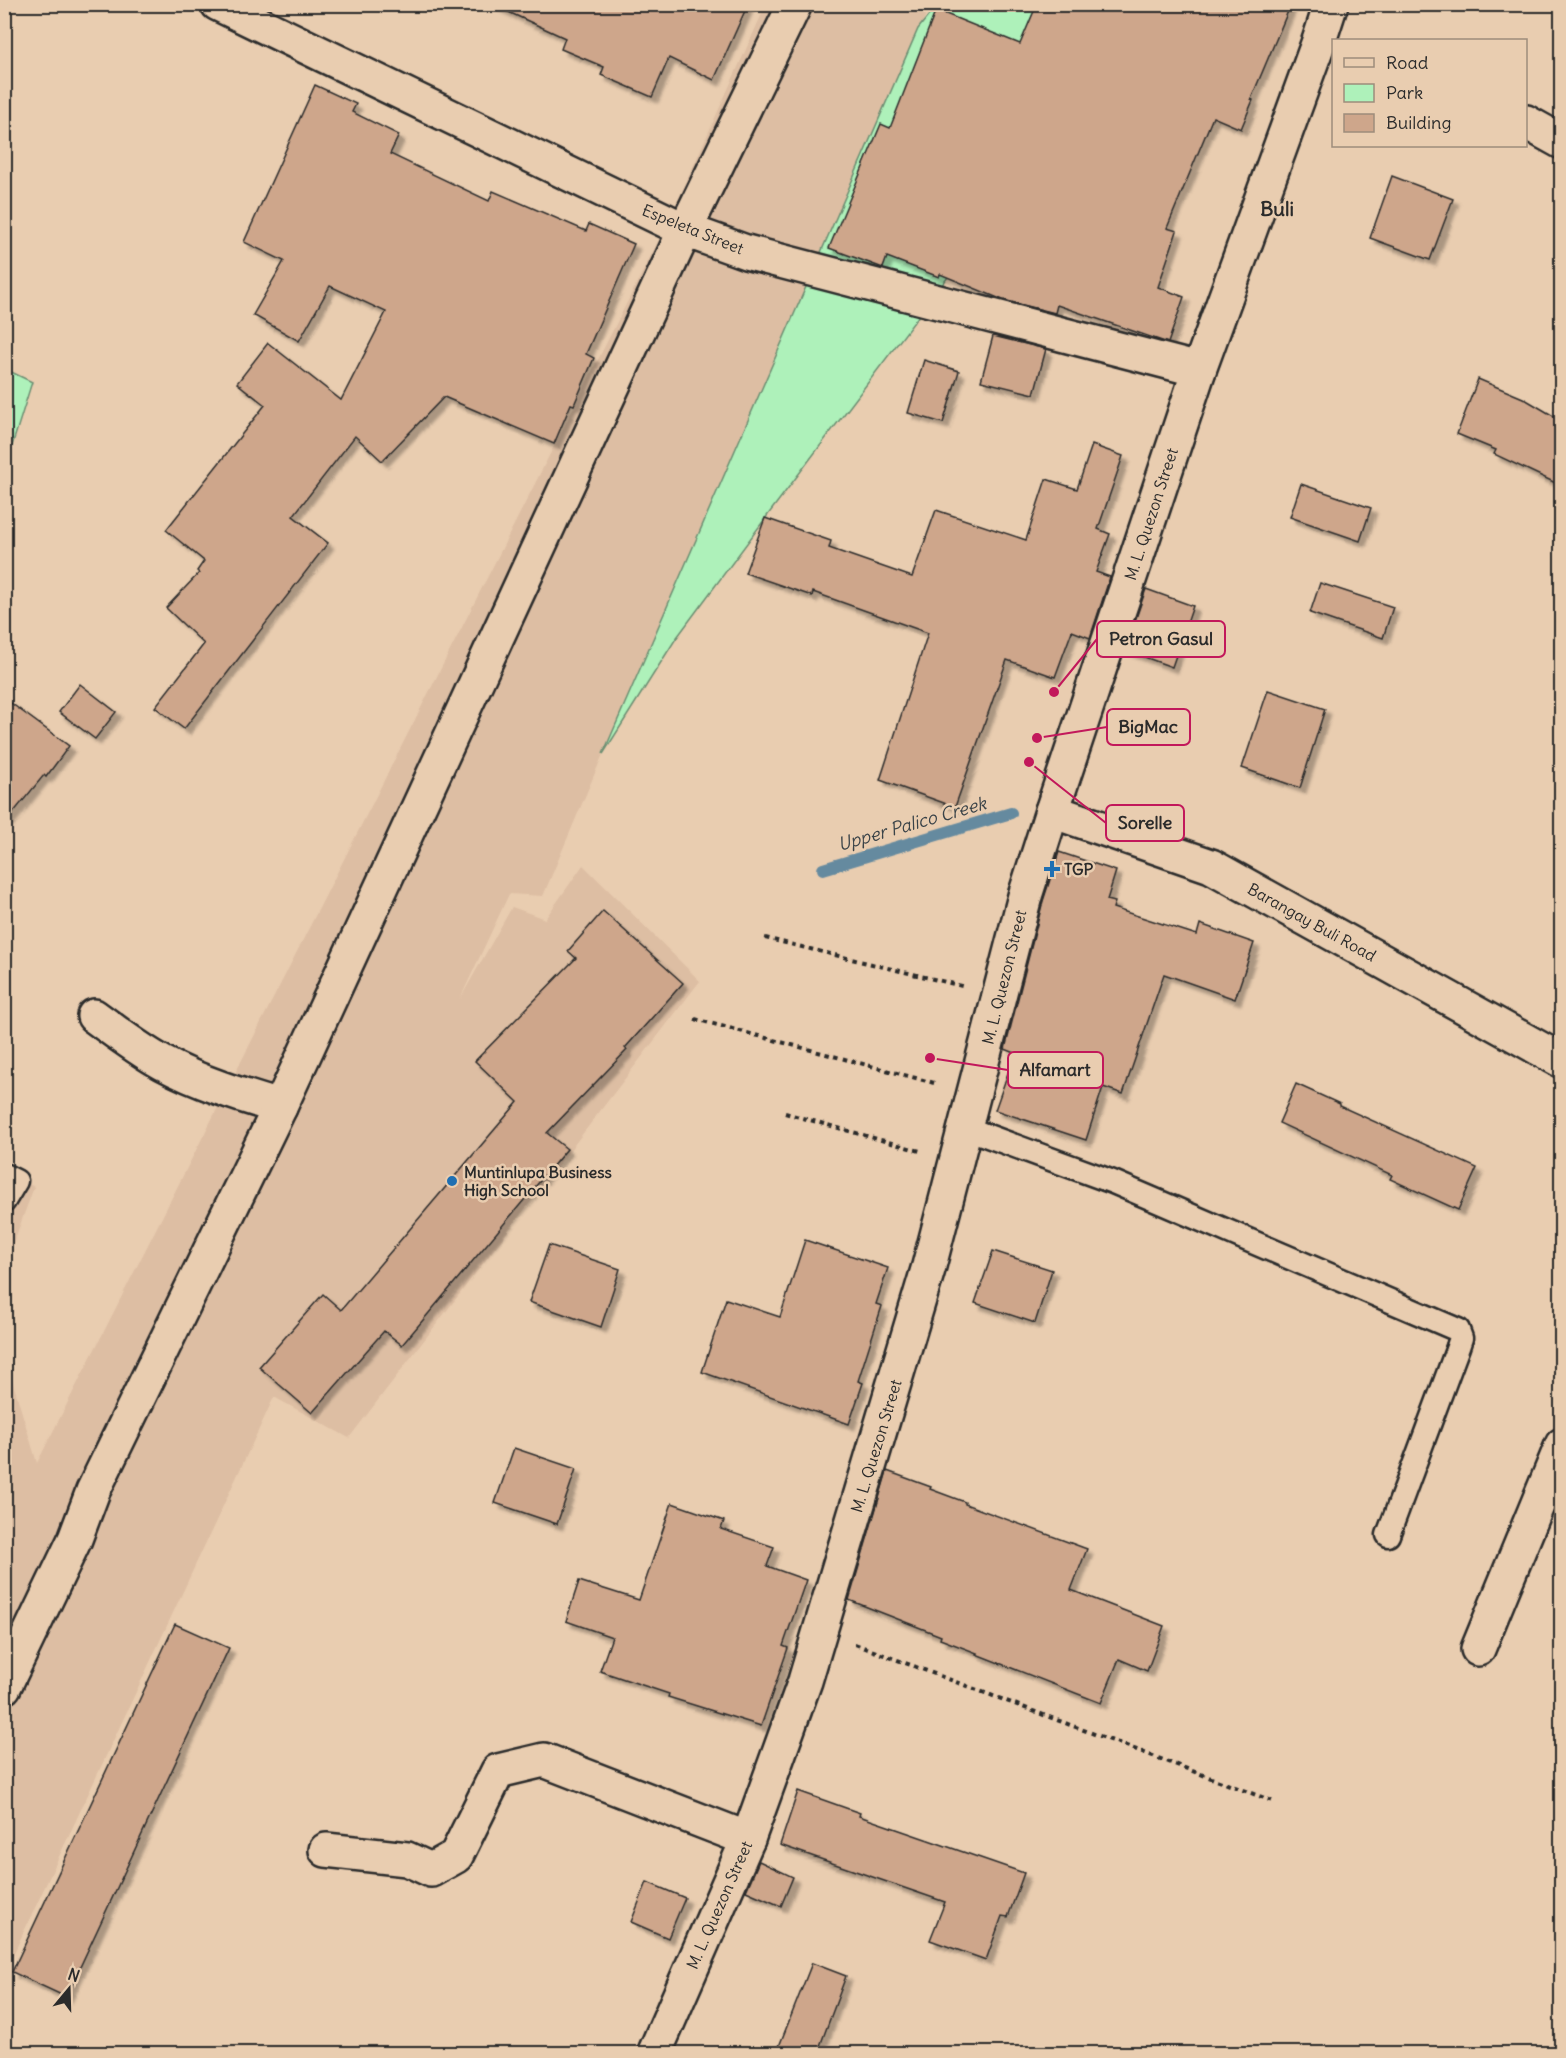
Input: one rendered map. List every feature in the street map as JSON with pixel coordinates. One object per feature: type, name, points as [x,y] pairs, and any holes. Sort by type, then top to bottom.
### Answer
[{"type":"street","name":"Espeleta Street","points":[[218,4],[685,230],[746,252],[1198,370]]},
{"type":"street","points":[[4,1687],[75,1539],[93,1491],[280,1107],[685,230],[795,4]]},
{"type":"street","name":"M. L. Quezon Street","points":[[654,2054],[748,1839],[805,1681],[929,1266],[1025,896],[1198,370],[1326,44],[1331,4]]},
{"type":"street","points":[[1527,124],[1562,142]]},
{"type":"street","name":"Barangay Buli Road","points":[[1052,811],[1211,866],[1560,1057]]},
{"type":"street","points":[[94,1016],[164,1064],[210,1085],[280,1107]]},
{"type":"street","points":[[1478,1649],[1562,1445]]},
{"type":"street","points":[[326,1850],[407,1859],[431,1870],[456,1856],[498,1771],[544,1760],[748,1839]]},
{"type":"lane","points":[[966,1128],[1113,1182],[1458,1330],[1461,1338],[1458,1347],[1388,1535]]},
{"type":"lane","points":[[4,1175],[16,1181],[4,1201]]},
{"type":"path","points":[[765,938],[1000,995]]},
{"type":"path","points":[[695,1018],[975,1094]]},
{"type":"path","points":[[785,1113],[957,1162]]},
{"type":"path","points":[[821,1631],[1275,1802]]},
{"type":"shaded area","points":[[766,5],[930,5],[543,896],[509,894],[460,999],[512,907],[545,919],[583,865],[700,981],[349,1438],[274,1397],[5,1972],[4,1353],[37,1463],[668,222]]},
{"type":"shaded area","points":[[5,1169],[34,1187],[5,1266]]},
{"type":"green space","points":[[937,5],[1154,5],[675,640],[603,754],[918,29]]},
{"type":"green space","points":[[5,369],[32,382],[5,468]]},
{"type":"building","points":[[491,4],[748,4],[714,80],[669,58],[652,97],[601,75],[604,67],[561,49],[565,38]]},
{"type":"building","points":[[1037,4],[1291,4],[1251,99],[1253,100],[1241,129],[1213,117],[1167,228],[1177,231],[1158,287],[1184,297],[1168,343],[1057,305],[1055,313],[1003,300],[940,274],[939,277],[887,257],[883,268],[829,248],[881,124],[890,128],[936,10],[1020,44]]},
{"type":"building","points":[[315,85],[356,104],[352,112],[399,135],[390,154],[489,201],[493,191],[586,231],[589,224],[634,244],[586,354],[594,358],[554,444],[444,397],[382,461],[355,436],[293,516],[328,543],[184,729],[155,707],[204,644],[166,608],[199,573],[197,571],[204,561],[166,530],[265,405],[237,383],[268,343],[341,400],[386,312],[330,286],[299,341],[253,315],[284,261],[244,242]]},
{"type":"building","points":[[1392,176],[1453,199],[1430,260],[1370,238]]},
{"type":"building","points":[[993,336],[1046,349],[1034,394],[981,381]]},
{"type":"building","points":[[924,360],[959,371],[943,423],[908,413]]},
{"type":"building","points":[[1478,379],[1523,398],[1562,421],[1562,486],[1494,454],[1496,450],[1457,434]]},
{"type":"building","points":[[1092,445],[1123,456],[1098,529],[1110,534],[1096,572],[1110,577],[1090,638],[1072,631],[1055,677],[1007,660],[955,807],[880,780],[928,633],[813,592],[812,596],[745,573],[765,518],[831,541],[829,548],[912,577],[936,510],[1026,540],[1046,479],[1077,489]]},
{"type":"building","points":[[1301,484],[1371,508],[1360,541],[1290,517]]},
{"type":"building","points":[[1320,583],[1393,607],[1383,638],[1310,613]]},
{"type":"building","points":[[1146,589],[1193,606],[1172,667],[1125,650]]},
{"type":"building","points":[[80,684],[116,712],[95,739],[59,712]]},
{"type":"building","points":[[1268,690],[1325,709],[1300,788],[1242,768]]},
{"type":"building","points":[[4,698],[69,746],[46,777],[44,775],[4,824]]},
{"type":"building","points":[[1059,852],[1116,871],[1107,900],[1115,902],[1113,908],[1197,935],[1200,924],[1254,943],[1235,999],[1164,974],[1123,1094],[1103,1087],[1086,1140],[995,1110],[1015,1053],[1005,1049],[1043,901]]},
{"type":"building","points":[[603,911],[683,983],[625,1048],[627,1050],[547,1133],[567,1149],[402,1345],[384,1331],[312,1413],[259,1367],[323,1294],[341,1310],[518,1102],[475,1061],[576,958],[568,951]]},
{"type":"building","points":[[1296,1084],[1477,1168],[1458,1210],[1390,1179],[1392,1175],[1279,1123]]},
{"type":"building","points":[[805,1240],[888,1268],[876,1304],[882,1306],[858,1381],[863,1383],[849,1424],[702,1372],[726,1299],[780,1317]]},
{"type":"building","points":[[549,1245],[620,1269],[601,1327],[529,1302]]},
{"type":"building","points":[[993,1251],[1052,1270],[1035,1323],[975,1303]]},
{"type":"building","points":[[514,1448],[576,1469],[557,1524],[495,1503]]},
{"type":"building","points":[[887,1471],[931,1487],[930,1489],[965,1502],[965,1504],[1087,1549],[1071,1590],[1164,1626],[1147,1671],[1119,1659],[1101,1703],[976,1654],[940,1639],[941,1636],[849,1600]]},
{"type":"building","points":[[672,1503],[724,1521],[721,1529],[774,1547],[767,1566],[806,1580],[783,1646],[788,1648],[761,1726],[668,1697],[669,1694],[600,1671],[612,1637],[566,1621],[579,1581],[639,1600]]},
{"type":"building","points":[[175,1624],[229,1648],[66,1997],[12,1972]]},
{"type":"building","points":[[798,1791],[860,1813],[859,1816],[1024,1873],[1008,1917],[1002,1916],[986,1960],[930,1940],[945,1902],[780,1845]]},
{"type":"building","points":[[759,1861],[793,1877],[781,1906],[746,1891]]},
{"type":"building","points":[[647,1882],[685,1898],[668,1938],[631,1922]]},
{"type":"building","points":[[812,1963],[846,1976],[817,2054],[776,2054]]},
{"type":"waterway","name":"Upper Palico Creek","points":[[823,869],[1011,813]]},
{"type":"place","name":"Petron Gasul","points":[[1054,692]]},
{"type":"place","name":"BigMac","points":[[1037,738]]},
{"type":"place","name":"Sorelle","points":[[1029,762]]},
{"type":"place","name":"TGP","points":[[1052,869]]},
{"type":"place","name":"Alfamart","points":[[930,1058]]},
{"type":"place","name":"Muntinlupa Business High School","points":[[452,1181]]},
{"type":"district","name":"Buli","points":[[1277,209]]}]
